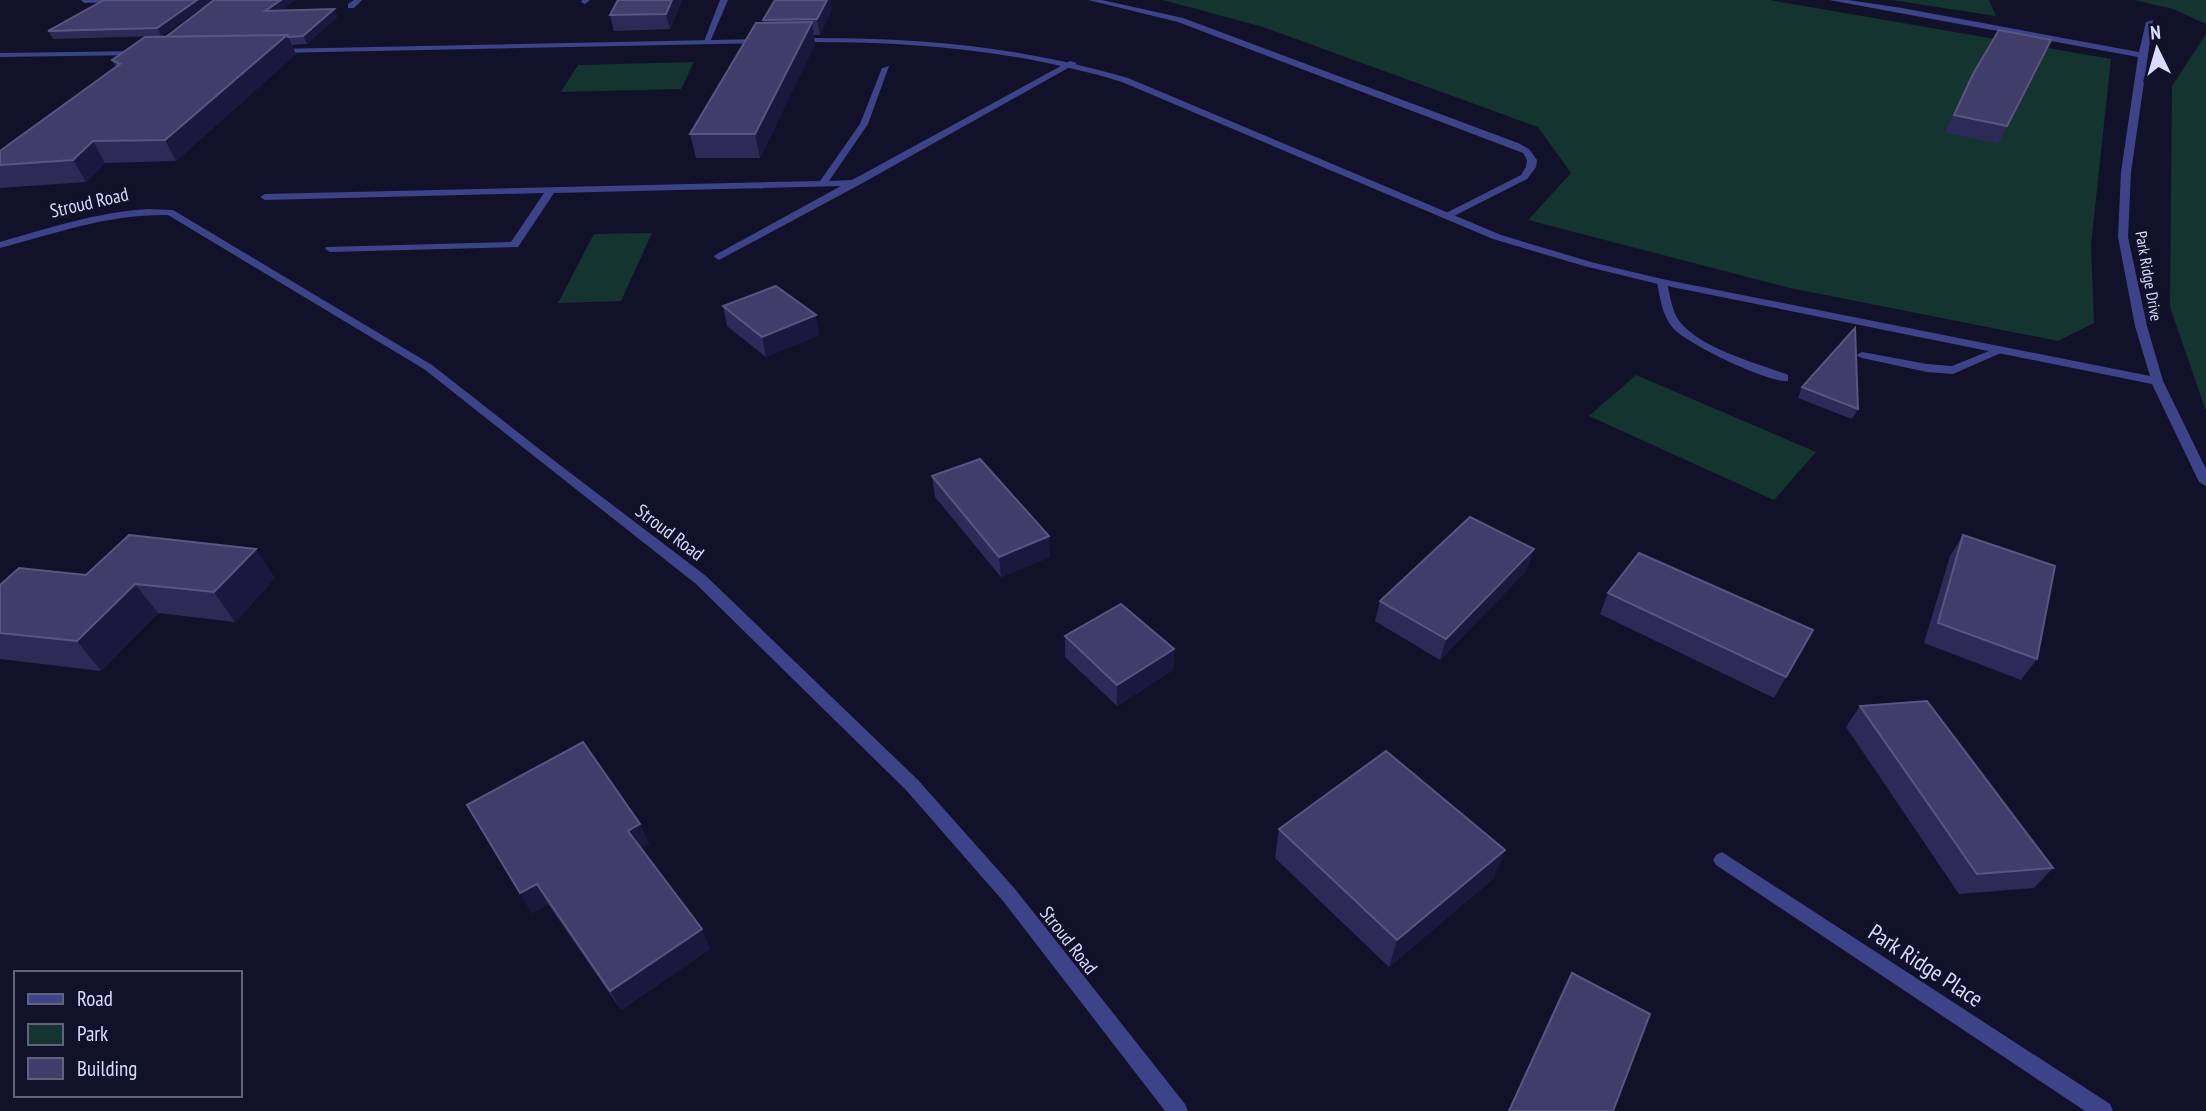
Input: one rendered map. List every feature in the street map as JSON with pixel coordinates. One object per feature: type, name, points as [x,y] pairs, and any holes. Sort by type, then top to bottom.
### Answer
[{"type":"street","points":[[83,1],[116,0]]},
{"type":"street","points":[[351,6],[358,0]]},
{"type":"street","points":[[706,42],[723,0]]},
{"type":"street","points":[[1092,0],[1180,20],[1526,151],[1532,160],[1524,177],[1448,215]]},
{"type":"street","points":[[1833,0],[1902,10],[2143,55]]},
{"type":"street","name":"Park Ridge Drive","points":[[2150,22],[2126,172],[2123,237],[2141,326],[2157,381],[2206,482]]},
{"type":"street","points":[[260,51],[769,40]]},
{"type":"street","points":[[782,40],[939,41],[1003,49],[1073,63],[1125,80],[1497,237],[1539,250],[1661,282],[2157,381]]},
{"type":"street","points":[[0,55],[148,53]]},
{"type":"street","points":[[719,257],[1073,63]]},
{"type":"street","points":[[823,183],[864,124],[886,68]]},
{"type":"street","points":[[265,197],[856,183]]},
{"type":"street","points":[[330,249],[514,245],[551,190]]},
{"type":"street","name":"Stroud Road","points":[[0,245],[113,213],[139,210],[170,212],[428,367],[701,580],[912,785],[1009,895],[1178,1111]]},
{"type":"street","points":[[1661,282],[1670,316],[1682,332],[1705,346],[1784,378]]},
{"type":"street","points":[[1862,355],[1927,368],[1953,370],[1999,351]]},
{"type":"street","name":"Park Ridge Place","points":[[1722,860],[2103,1111]]},
{"type":"green space","points":[[1163,0],[1770,0],[2111,59],[2091,245],[2094,323],[2058,341],[1790,288],[1528,220],[1571,173],[1538,127],[1263,27]]},
{"type":"green space","points":[[1892,0],[1989,0],[1996,16]]},
{"type":"green space","points":[[2134,0],[2206,0],[2206,24],[2173,9]]},
{"type":"green space","points":[[2206,34],[2206,411],[2170,307],[2172,86]]},
{"type":"green space","points":[[694,62],[681,89],[561,92],[578,65]]},
{"type":"green space","points":[[652,233],[621,301],[558,303],[594,234]]},
{"type":"green space","points":[[1636,375],[1816,452],[1774,500],[1589,416]]},
{"type":"building","points":[[104,0],[197,0],[157,28],[48,31]]},
{"type":"building","points":[[214,0],[281,0],[265,11],[334,9],[303,36],[166,37]]},
{"type":"building","points":[[618,0],[672,0],[666,14],[610,15]]},
{"type":"building","points":[[775,0],[827,0],[817,19],[763,20]]},
{"type":"building","points":[[812,22],[755,134],[690,134],[756,23]]},
{"type":"building","points":[[1999,30],[2051,40],[2007,126],[1954,115],[1973,74]]},
{"type":"building","points":[[287,35],[165,140],[93,141],[73,160],[0,165],[0,151],[120,64],[112,60],[145,37]]},
{"type":"building","points":[[776,286],[816,315],[762,337],[723,306]]},
{"type":"building","points":[[1855,328],[1858,409],[1802,387]]},
{"type":"building","points":[[980,459],[1049,536],[999,557],[932,476]]},
{"type":"building","points":[[1470,517],[1534,549],[1446,639],[1380,601]]},
{"type":"building","points":[[129,535],[256,549],[214,592],[135,584],[77,641],[0,633],[0,585],[19,568],[86,575]]},
{"type":"building","points":[[1963,535],[2055,566],[2037,659],[1938,623]]},
{"type":"building","points":[[1639,553],[1813,630],[1786,677],[1608,593]]},
{"type":"building","points":[[1121,604],[1174,649],[1117,685],[1065,636]]},
{"type":"building","points":[[1927,701],[2053,868],[1977,874],[1860,706]]},
{"type":"building","points":[[583,742],[640,824],[628,831],[702,929],[610,991],[537,884],[520,893],[467,805]]},
{"type":"building","points":[[1386,751],[1505,850],[1397,940],[1279,829]]},
{"type":"building","points":[[1572,973],[1650,1014],[1613,1111],[1509,1111]]}]
